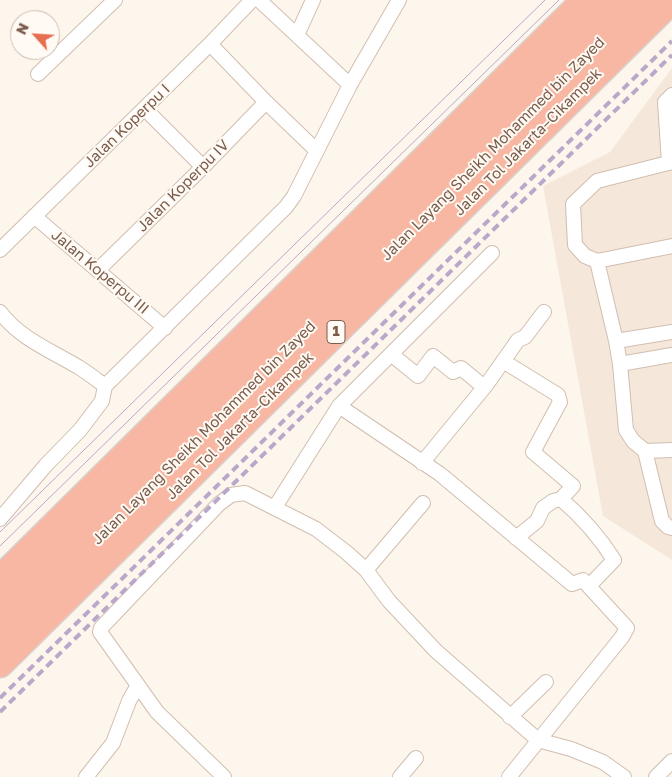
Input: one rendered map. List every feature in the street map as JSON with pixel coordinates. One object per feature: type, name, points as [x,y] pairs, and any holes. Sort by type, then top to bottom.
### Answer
[{"type":"highway","points":[[0,579],[586,0]]},
{"type":"highway","name":"Jalan Layang Sheikh Mohammed bin Zayed","points":[[0,605],[613,0]]},
{"type":"highway","name":"Jalan Layang Sheikh Mohammed bin Zayed","points":[[0,634],[643,0]]},
{"type":"highway","name":"Jalan Tol Jakarta–Cikampek","points":[[0,664],[672,0]]},
{"type":"street","points":[[38,74],[115,0]]},
{"type":"street","name":"Jalan Koperpu I","points":[[0,250],[145,109],[252,0]]},
{"type":"street","points":[[259,0],[350,85]]},
{"type":"street","points":[[297,35],[312,0]]},
{"type":"street","points":[[0,519],[46,465],[80,430],[102,401],[105,386],[286,207],[294,196],[350,85],[399,0]]},
{"type":"street","points":[[210,44],[317,151]]},
{"type":"street","points":[[672,95],[665,102],[671,163],[597,181],[573,204],[575,245],[585,256],[598,261],[672,246]]},
{"type":"street","name":"Jalan Koperpu IV","points":[[98,270],[266,102]]},
{"type":"street","points":[[145,109],[203,167]]},
{"type":"street","name":"Jalan Koperpu III","points":[[34,216],[165,328]]},
{"type":"street","points":[[276,507],[339,406],[492,253]]},
{"type":"street","points":[[598,261],[620,364],[626,430],[645,451],[662,521],[672,528]]},
{"type":"street","points":[[0,312],[17,331],[81,369],[105,386]]},
{"type":"street","points":[[422,462],[484,388],[518,340],[525,337],[544,312]]},
{"type":"street","points":[[616,341],[672,332]]},
{"type":"street","points":[[391,354],[418,376],[433,356],[453,372],[461,368],[484,388]]},
{"type":"street","points":[[620,364],[672,355]]},
{"type":"street","points":[[503,361],[558,396],[560,402],[532,452],[573,486],[561,499],[553,501],[542,508],[537,521],[516,538]]},
{"type":"street","points":[[339,406],[440,474],[572,584],[583,580],[627,628],[509,777]]},
{"type":"street","points":[[645,451],[672,450]]},
{"type":"street","points":[[224,777],[157,712],[101,634],[101,628],[219,504],[231,495],[245,493],[276,507],[316,529],[366,570],[389,601],[436,651],[538,740],[571,749],[603,762],[624,777]]},
{"type":"street","points":[[561,499],[601,539],[614,560],[589,586]]},
{"type":"street","points":[[366,570],[423,503]]},
{"type":"street","points":[[510,717],[546,682]]},
{"type":"street","points":[[86,777],[113,743],[126,709],[138,685]]},
{"type":"street","points":[[400,777],[416,758]]},
{"type":"street","points":[[656,777],[672,761]]},
{"type":"shaded area","points":[[672,68],[672,560],[603,516],[543,186],[610,152]]},
{"type":"tram line","points":[[0,532],[545,0]]},
{"type":"tram line","points":[[0,546],[559,0]]},
{"type":"railway","points":[[0,698],[672,41]]},
{"type":"railway","points":[[0,712],[672,55]]}]
